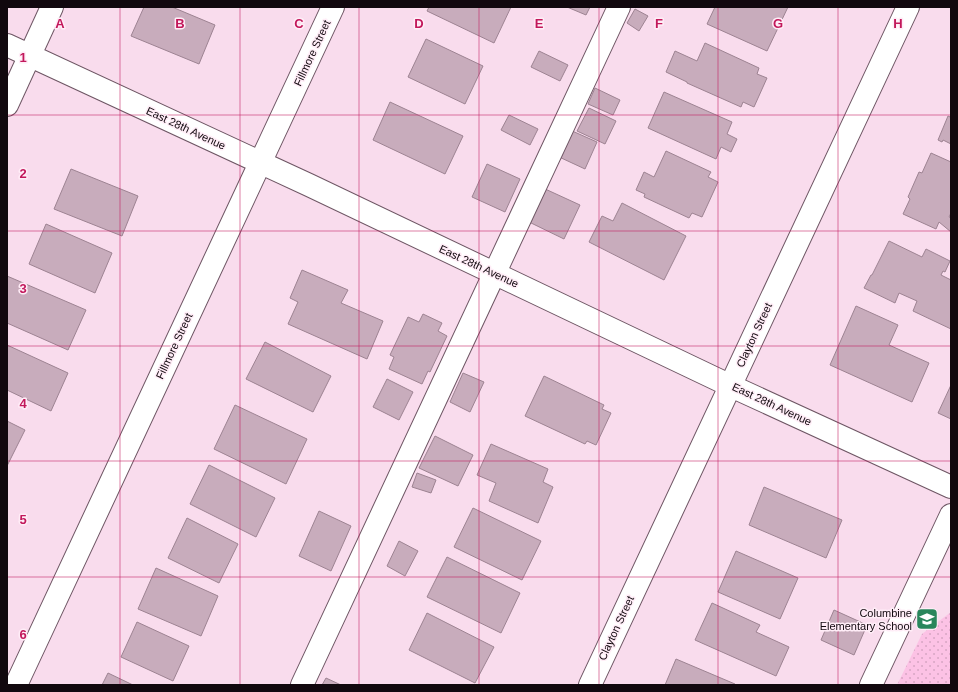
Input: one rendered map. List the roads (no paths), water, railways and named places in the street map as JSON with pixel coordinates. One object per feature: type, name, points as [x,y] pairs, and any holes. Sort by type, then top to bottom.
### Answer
[{"type":"street","points":[[7,104],[52,7]]},
{"type":"street","name":"Fillmore Street","points":[[16,685],[333,7]]},
{"type":"street","points":[[302,685],[619,7]]},
{"type":"street","name":"Clayton Street","points":[[590,685],[908,7]]},
{"type":"street","name":"East 28th Avenue","points":[[7,45],[494,273],[731,386],[951,487]]},
{"type":"street","points":[[872,685],[951,515]]},
{"type":"place","name":"Columbine Elementary School","points":[[927,619]]}]
